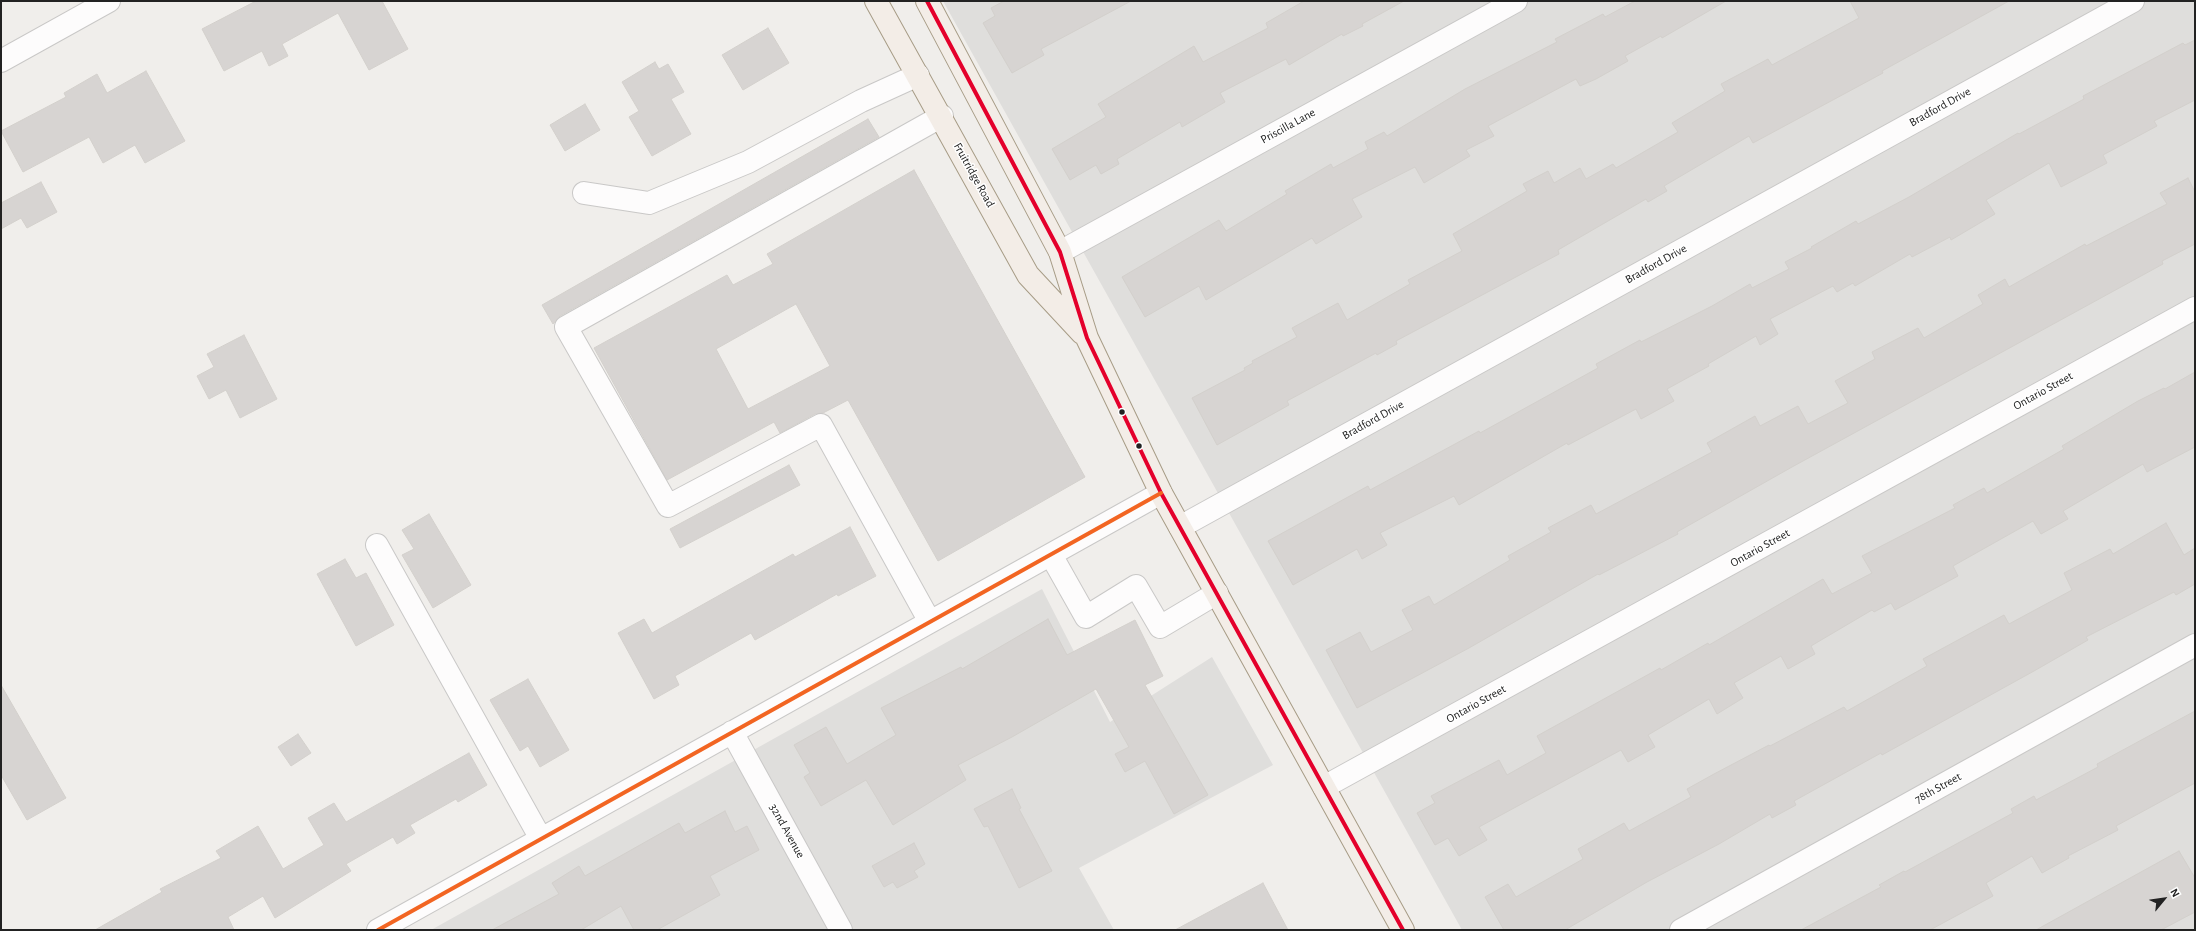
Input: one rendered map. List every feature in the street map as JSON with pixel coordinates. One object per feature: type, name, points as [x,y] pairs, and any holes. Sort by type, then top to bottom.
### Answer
[{"type":"main road","name":"Fruitridge Road","points":[[876,1],[942,116],[1028,275],[1087,338]]},
{"type":"main road","name":"Fruitridge Road","points":[[927,1],[1060,252],[1087,338],[1161,493],[1403,930]]},
{"type":"street","points":[[1,61],[109,1]]},
{"type":"street","name":"Priscilla Lane","points":[[1060,252],[1516,1]]},
{"type":"street","name":"Bradford Drive","points":[[1180,527],[2133,1]]},
{"type":"street","points":[[584,193],[649,204],[748,162],[861,101],[918,75]]},
{"type":"street","points":[[930,622],[821,425],[668,506],[566,327],[882,148],[942,116]]},
{"type":"street","name":"Ontario Street","points":[[1324,787],[2195,308]]},
{"type":"street","points":[[378,930],[1161,493]]},
{"type":"street","points":[[377,545],[541,839]]},
{"type":"street","points":[[1051,554],[1086,617],[1136,586],[1160,627],[1217,593]]},
{"type":"street","name":"78th Street","points":[[1680,930],[2195,645]]},
{"type":"street","name":"32nd Avenue","points":[[732,732],[841,930]]},
{"type":"shaded area","points":[[943,1],[2195,1],[2195,930],[1462,930]]},
{"type":"shaded area","points":[[1042,589],[1110,722],[1212,657],[1273,765],[1079,868],[1114,930],[431,930]]},
{"type":"building","points":[[256,1],[382,1],[408,49],[369,70],[338,13],[282,44],[288,56],[269,66],[262,51],[224,71],[202,29]]},
{"type":"building","points":[[1004,1],[1131,1],[1041,49],[1044,55],[1012,73],[983,23],[995,16],[991,8]]},
{"type":"building","points":[[1304,1],[1404,1],[1362,24],[1363,26],[1343,36],[1342,34],[1289,65],[1286,59],[1220,93],[1225,102],[1182,127],[1180,122],[1117,159],[1119,164],[1101,174],[1096,165],[1070,180],[1052,149],[1106,117],[1098,104],[1194,46],[1203,62],[1268,28],[1266,23]]},
{"type":"building","points":[[1635,1],[1726,1],[1662,38],[1661,36],[1625,56],[1628,61],[1596,79],[1580,86],[1576,79],[1488,126],[1494,136],[1466,150],[1470,156],[1424,183],[1415,167],[1352,199],[1362,217],[1316,244],[1312,238],[1206,300],[1199,286],[1145,317],[1122,277],[1219,220],[1226,231],[1287,194],[1285,191],[1331,164],[1333,168],[1368,149],[1365,142],[1384,132],[1387,136],[1465,89],[1557,42],[1555,39],[1603,14],[1605,17]]},
{"type":"building","points":[[1850,1],[2009,1],[1882,71],[1883,73],[1753,143],[1749,136],[1664,186],[1667,191],[1648,202],[1646,199],[1558,250],[1559,254],[1396,341],[1397,344],[1377,355],[1376,353],[1287,401],[1289,405],[1217,445],[1192,398],[1245,370],[1244,368],[1253,363],[1252,361],[1297,337],[1292,328],[1338,303],[1347,320],[1410,284],[1408,280],[1462,251],[1453,234],[1527,191],[1523,184],[1548,171],[1554,183],[1580,168],[1586,179],[1613,164],[1616,168],[1678,132],[1672,123],[1725,91],[1721,84],[1768,59],[1772,65],[1859,18]]},
{"type":"building","points":[[768,28],[789,63],[743,90],[722,55]]},
{"type":"building","points":[[2195,40],[2195,100],[2154,121],[2157,126],[2103,155],[2107,163],[2061,187],[2049,163],[1986,200],[1995,214],[1951,240],[1950,237],[1912,257],[1910,254],[1855,286],[1853,283],[1837,292],[1833,286],[1770,319],[1778,334],[1760,345],[1756,336],[1708,364],[1709,366],[1667,389],[1674,401],[1641,419],[1636,409],[1568,445],[1567,443],[1459,505],[1454,496],[1380,533],[1387,545],[1362,559],[1357,549],[1293,585],[1268,541],[1368,486],[1370,490],[1479,431],[1480,433],[1598,368],[1596,364],[1640,340],[1641,342],[1712,306],[1750,284],[1752,288],[1789,269],[1785,262],[1812,248],[1811,247],[1856,221],[1858,224],[1909,197],[2018,133],[2019,134],[2084,99],[2083,96],[2183,43],[2185,45]]},
{"type":"building","points":[[655,62],[659,69],[668,64],[684,92],[671,99],[691,134],[652,156],[629,117],[639,111],[622,82]]},
{"type":"building","points":[[146,71],[185,141],[145,163],[135,145],[103,163],[89,137],[23,172],[1,131],[66,97],[64,93],[97,74],[107,93]]},
{"type":"building","points":[[585,104],[600,130],[565,151],[550,125]]},
{"type":"building","points":[[868,119],[879,137],[560,316],[553,324],[542,305]]},
{"type":"building","points":[[914,170],[1085,477],[938,561],[848,400],[823,413],[815,414],[780,433],[774,422],[667,480],[594,348],[727,275],[733,285],[773,264],[767,254]],"holes":[[[796,304],[830,366],[748,409],[716,349]]]},
{"type":"building","points":[[2188,178],[2195,192],[2195,244],[2162,261],[2163,264],[1792,467],[1677,532],[1678,534],[1599,575],[1598,574],[1469,648],[1357,708],[1326,650],[1360,632],[1371,652],[1413,630],[1402,610],[1429,596],[1434,605],[1510,560],[1508,556],[1551,532],[1548,528],[1591,505],[1596,514],[1712,452],[1707,443],[1755,416],[1760,426],[1798,406],[1808,424],[1848,403],[1835,381],[1875,359],[1872,352],[1918,328],[1924,338],[1983,304],[1978,295],[2005,279],[2009,287],[2085,244],[2086,246],[2167,204],[2160,193]]},
{"type":"building","points":[[41,182],[57,212],[27,228],[21,218],[1,229],[1,203]]},
{"type":"building","points":[[244,335],[277,399],[240,418],[226,390],[209,399],[197,376],[214,367],[207,354]]},
{"type":"building","points":[[2195,372],[2195,447],[2147,472],[2143,464],[2063,511],[2068,519],[2041,534],[2033,521],[1953,566],[1958,576],[1895,610],[1891,603],[1874,612],[1872,610],[1811,646],[1815,654],[1788,669],[1781,656],[1734,683],[1743,698],[1717,714],[1709,699],[1648,735],[1655,747],[1628,762],[1621,750],[1479,827],[1487,840],[1459,856],[1448,838],[1435,845],[1417,813],[1435,803],[1431,796],[1499,760],[1507,775],[1546,753],[1537,736],[1660,668],[1661,670],[1708,643],[1709,645],[1823,579],[1832,594],[1872,573],[1862,556],[1955,508],[1953,505],[1984,488],[1987,493],[2064,449],[2062,446],[2138,401],[2164,388],[2165,389]]},
{"type":"building","points":[[789,465],[800,485],[680,548],[670,529]]},
{"type":"building","points":[[429,514],[471,585],[433,608],[402,555],[414,549],[402,530]]},
{"type":"building","points":[[2166,523],[2184,555],[2195,548],[2195,584],[2176,595],[2174,592],[2086,637],[2088,640],[2034,671],[1882,755],[1881,753],[1794,801],[1796,805],[1772,818],[1770,814],[1719,844],[1647,882],[1565,930],[1504,930],[1485,897],[1508,884],[1516,897],[1583,859],[1578,849],[1624,823],[1629,831],[1691,797],[1687,789],[1714,774],[1844,707],[1847,711],[1927,666],[1923,659],[2004,615],[2009,624],[2072,590],[2064,573],[2110,549],[2113,554]]},
{"type":"building","points":[[850,527],[876,576],[838,596],[837,594],[755,640],[751,633],[675,676],[679,685],[654,699],[618,633],[644,619],[652,633],[793,554],[795,557]]},
{"type":"building","points":[[345,559],[356,578],[366,573],[394,625],[356,646],[317,574]]},
{"type":"building","points":[[1048,619],[1067,655],[1135,620],[1163,676],[1145,685],[1208,795],[1174,814],[1145,761],[1125,772],[1115,754],[1129,747],[1096,689],[1012,737],[958,765],[966,780],[893,825],[866,780],[821,806],[804,777],[810,773],[794,745],[826,727],[847,764],[896,735],[881,708],[961,667],[962,669]]},
{"type":"building","points":[[528,679],[569,750],[540,767],[528,746],[520,751],[490,700]]},
{"type":"building","points":[[1,685],[66,798],[27,820],[1,775]]},
{"type":"building","points":[[2195,711],[2195,783],[2116,826],[2118,830],[2068,856],[2069,858],[2042,873],[2032,856],[1986,883],[1993,896],[1930,930],[1801,930],[1881,887],[1879,885],[1904,871],[1905,872],[2013,813],[2011,809],[2034,796],[2036,800],[2098,767],[2097,764]]},
{"type":"building","points":[[298,734],[311,753],[291,766],[278,747]]},
{"type":"building","points":[[469,753],[487,785],[458,802],[456,799],[410,825],[415,833],[397,844],[393,837],[346,864],[351,871],[275,918],[263,896],[228,917],[234,930],[95,930],[162,892],[160,889],[221,858],[216,851],[258,826],[283,869],[324,845],[308,818],[334,803],[346,822]]},
{"type":"building","points":[[1012,789],[1021,808],[1019,809],[1052,871],[1019,888],[988,826],[984,827],[974,809]]},
{"type":"building","points":[[725,811],[735,832],[747,826],[759,850],[710,876],[720,895],[657,930],[634,930],[621,906],[581,930],[492,930],[559,894],[552,883],[579,866],[585,876],[679,823],[685,833]]},
{"type":"building","points":[[914,843],[925,864],[914,871],[918,877],[897,888],[893,882],[884,887],[872,866]]},
{"type":"building","points":[[2179,851],[2195,878],[2195,912],[2161,930],[2036,930]]},
{"type":"building","points":[[1263,883],[1288,930],[1175,930]]},
{"type":"transit line","points":[[927,1],[1060,252],[1087,338],[1161,493],[1403,930]]},
{"type":"transit line","points":[[378,930],[1161,493]]}]
